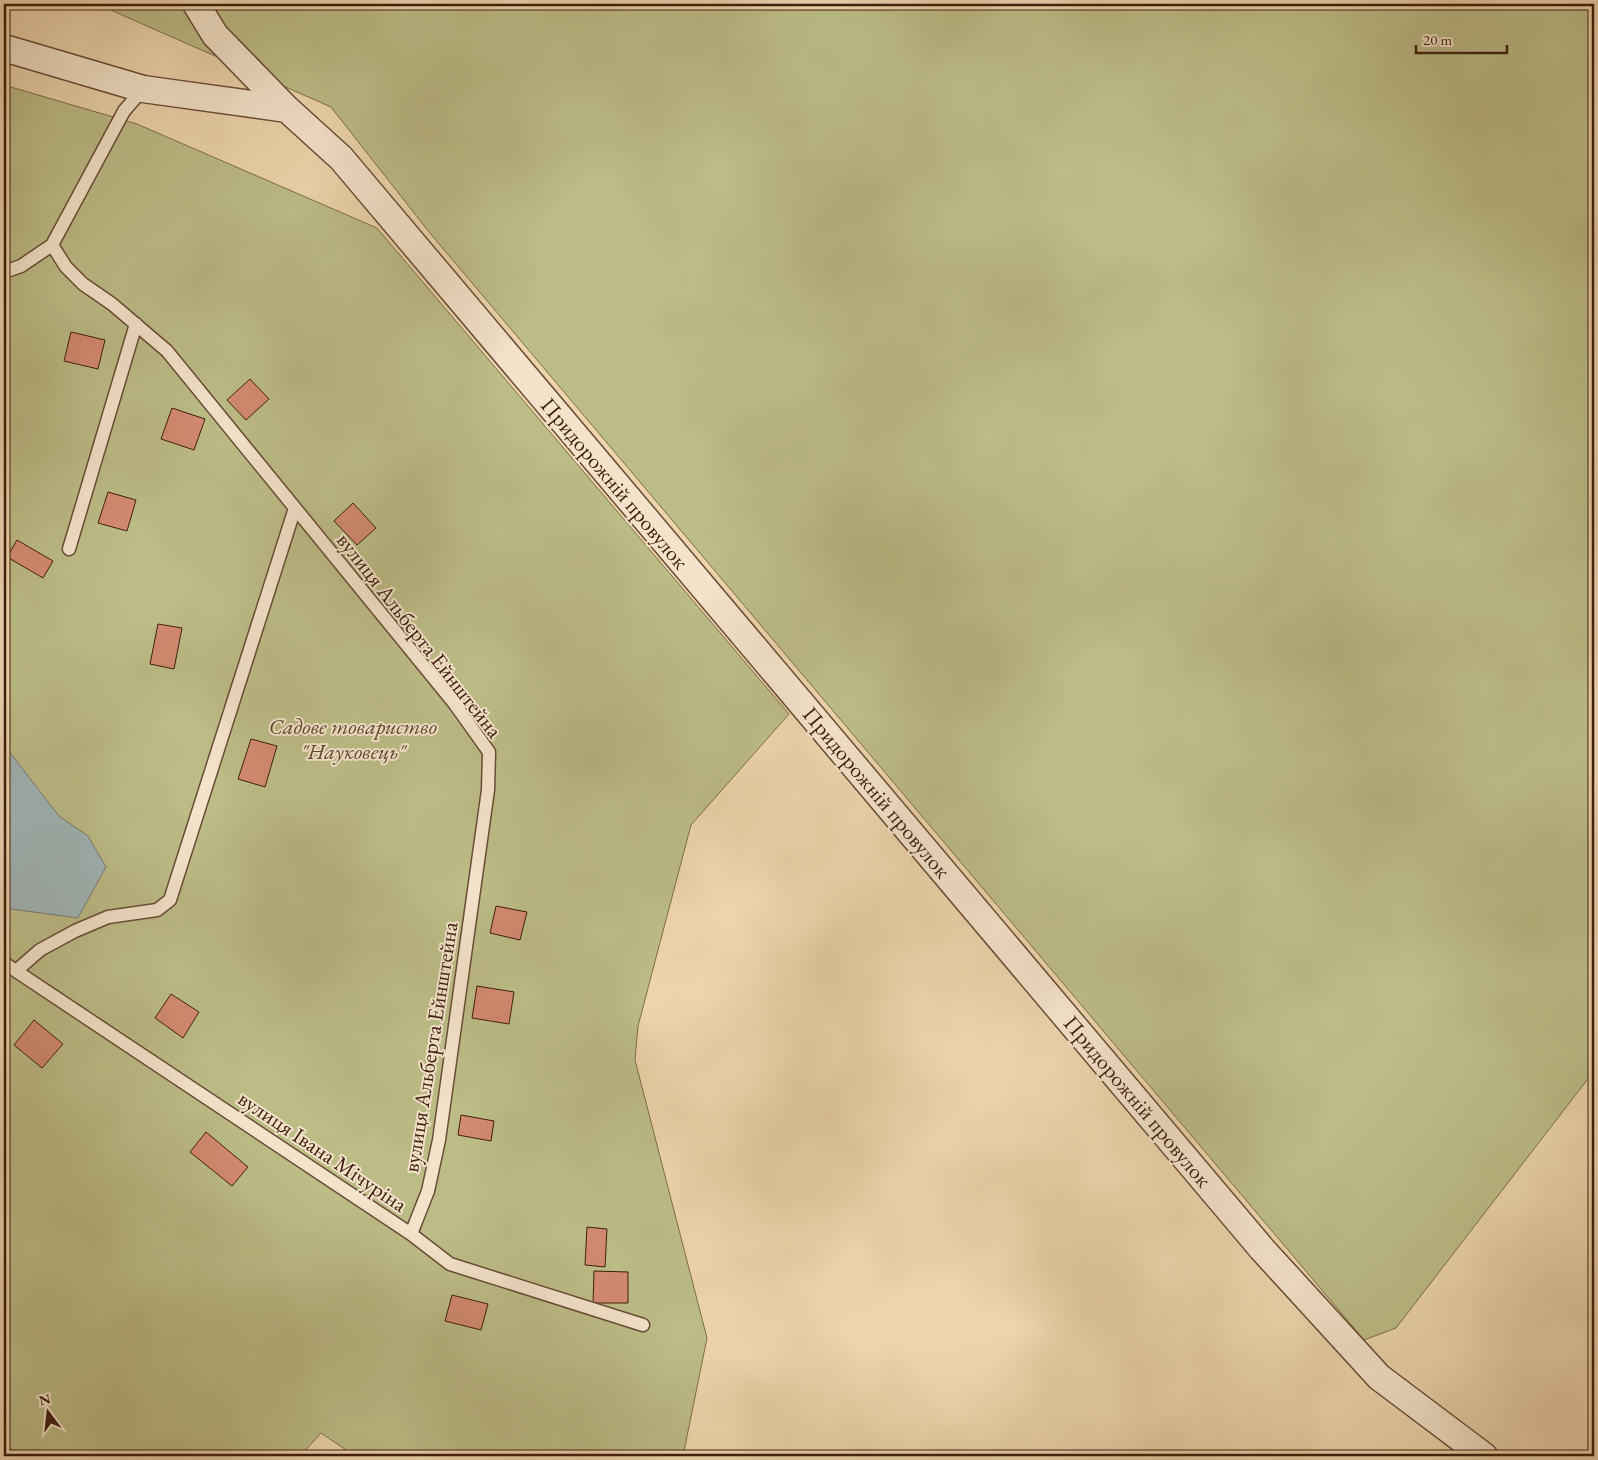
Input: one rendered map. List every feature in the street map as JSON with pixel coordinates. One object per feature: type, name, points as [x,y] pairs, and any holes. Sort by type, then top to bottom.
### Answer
[{"type":"street","name":"Придорожній провулок","points":[[196,4],[215,35],[287,109],[340,158],[1262,1249],[1379,1377],[1484,1456]]},
{"type":"street","points":[[4,48],[143,89],[287,109]]},
{"type":"lane","points":[[4,272],[21,266],[52,245],[124,111],[143,89]]},
{"type":"lane","name":"вулиця Альберта Ейнштейна","points":[[52,245],[66,267],[83,284],[136,324],[167,351],[454,704],[489,752],[488,790],[439,1140],[428,1192],[411,1234]]},
{"type":"lane","points":[[69,549],[136,324]]},
{"type":"lane","points":[[16,971],[40,950],[75,931],[108,917],[157,910],[170,900],[294,508]]},
{"type":"lane","name":"вулиця Івана Мічуріна","points":[[4,963],[411,1234],[450,1264],[642,1325]]},
{"type":"lane","points":[[4,1453],[8,1456]]},
{"type":"green space","points":[[97,4],[1594,4],[1594,1071],[1396,1328],[1364,1340],[429,232],[331,107]]},
{"type":"green space","name":"Садове товариство \"Науковець\"","points":[[4,85],[137,124],[377,228],[789,714],[691,825],[638,1026],[635,1060],[707,1338],[683,1456],[355,1456],[321,1433],[302,1454],[308,1456],[4,1456]]},
{"type":"shaded area","points":[[4,745],[59,816],[88,836],[106,867],[78,918],[4,908]]},
{"type":"building","points":[[71,332],[105,340],[98,369],[64,361]]},
{"type":"building","points":[[250,379],[269,399],[246,420],[227,400]]},
{"type":"building","points":[[172,408],[205,419],[194,450],[161,439]]},
{"type":"building","points":[[108,492],[136,500],[127,531],[98,523]]},
{"type":"building","points":[[353,503],[376,528],[357,545],[334,521]]},
{"type":"building","points":[[17,540],[53,561],[43,578],[7,557]]},
{"type":"building","points":[[158,624],[182,628],[174,669],[150,664]]},
{"type":"building","points":[[251,739],[277,746],[265,787],[238,779]]},
{"type":"building","points":[[496,906],[527,912],[520,940],[490,933]]},
{"type":"building","points":[[477,986],[514,992],[509,1024],[472,1018]]},
{"type":"building","points":[[171,994],[199,1012],[183,1038],[155,1018]]},
{"type":"building","points":[[34,1020],[63,1044],[42,1068],[14,1045]]},
{"type":"building","points":[[461,1115],[494,1121],[491,1141],[458,1135]]},
{"type":"building","points":[[206,1132],[248,1167],[232,1186],[190,1152]]},
{"type":"building","points":[[587,1227],[607,1229],[605,1267],[585,1265]]},
{"type":"building","points":[[594,1271],[628,1272],[628,1303],[593,1303]]},
{"type":"building","points":[[452,1295],[488,1304],[481,1330],[445,1321]]}]
